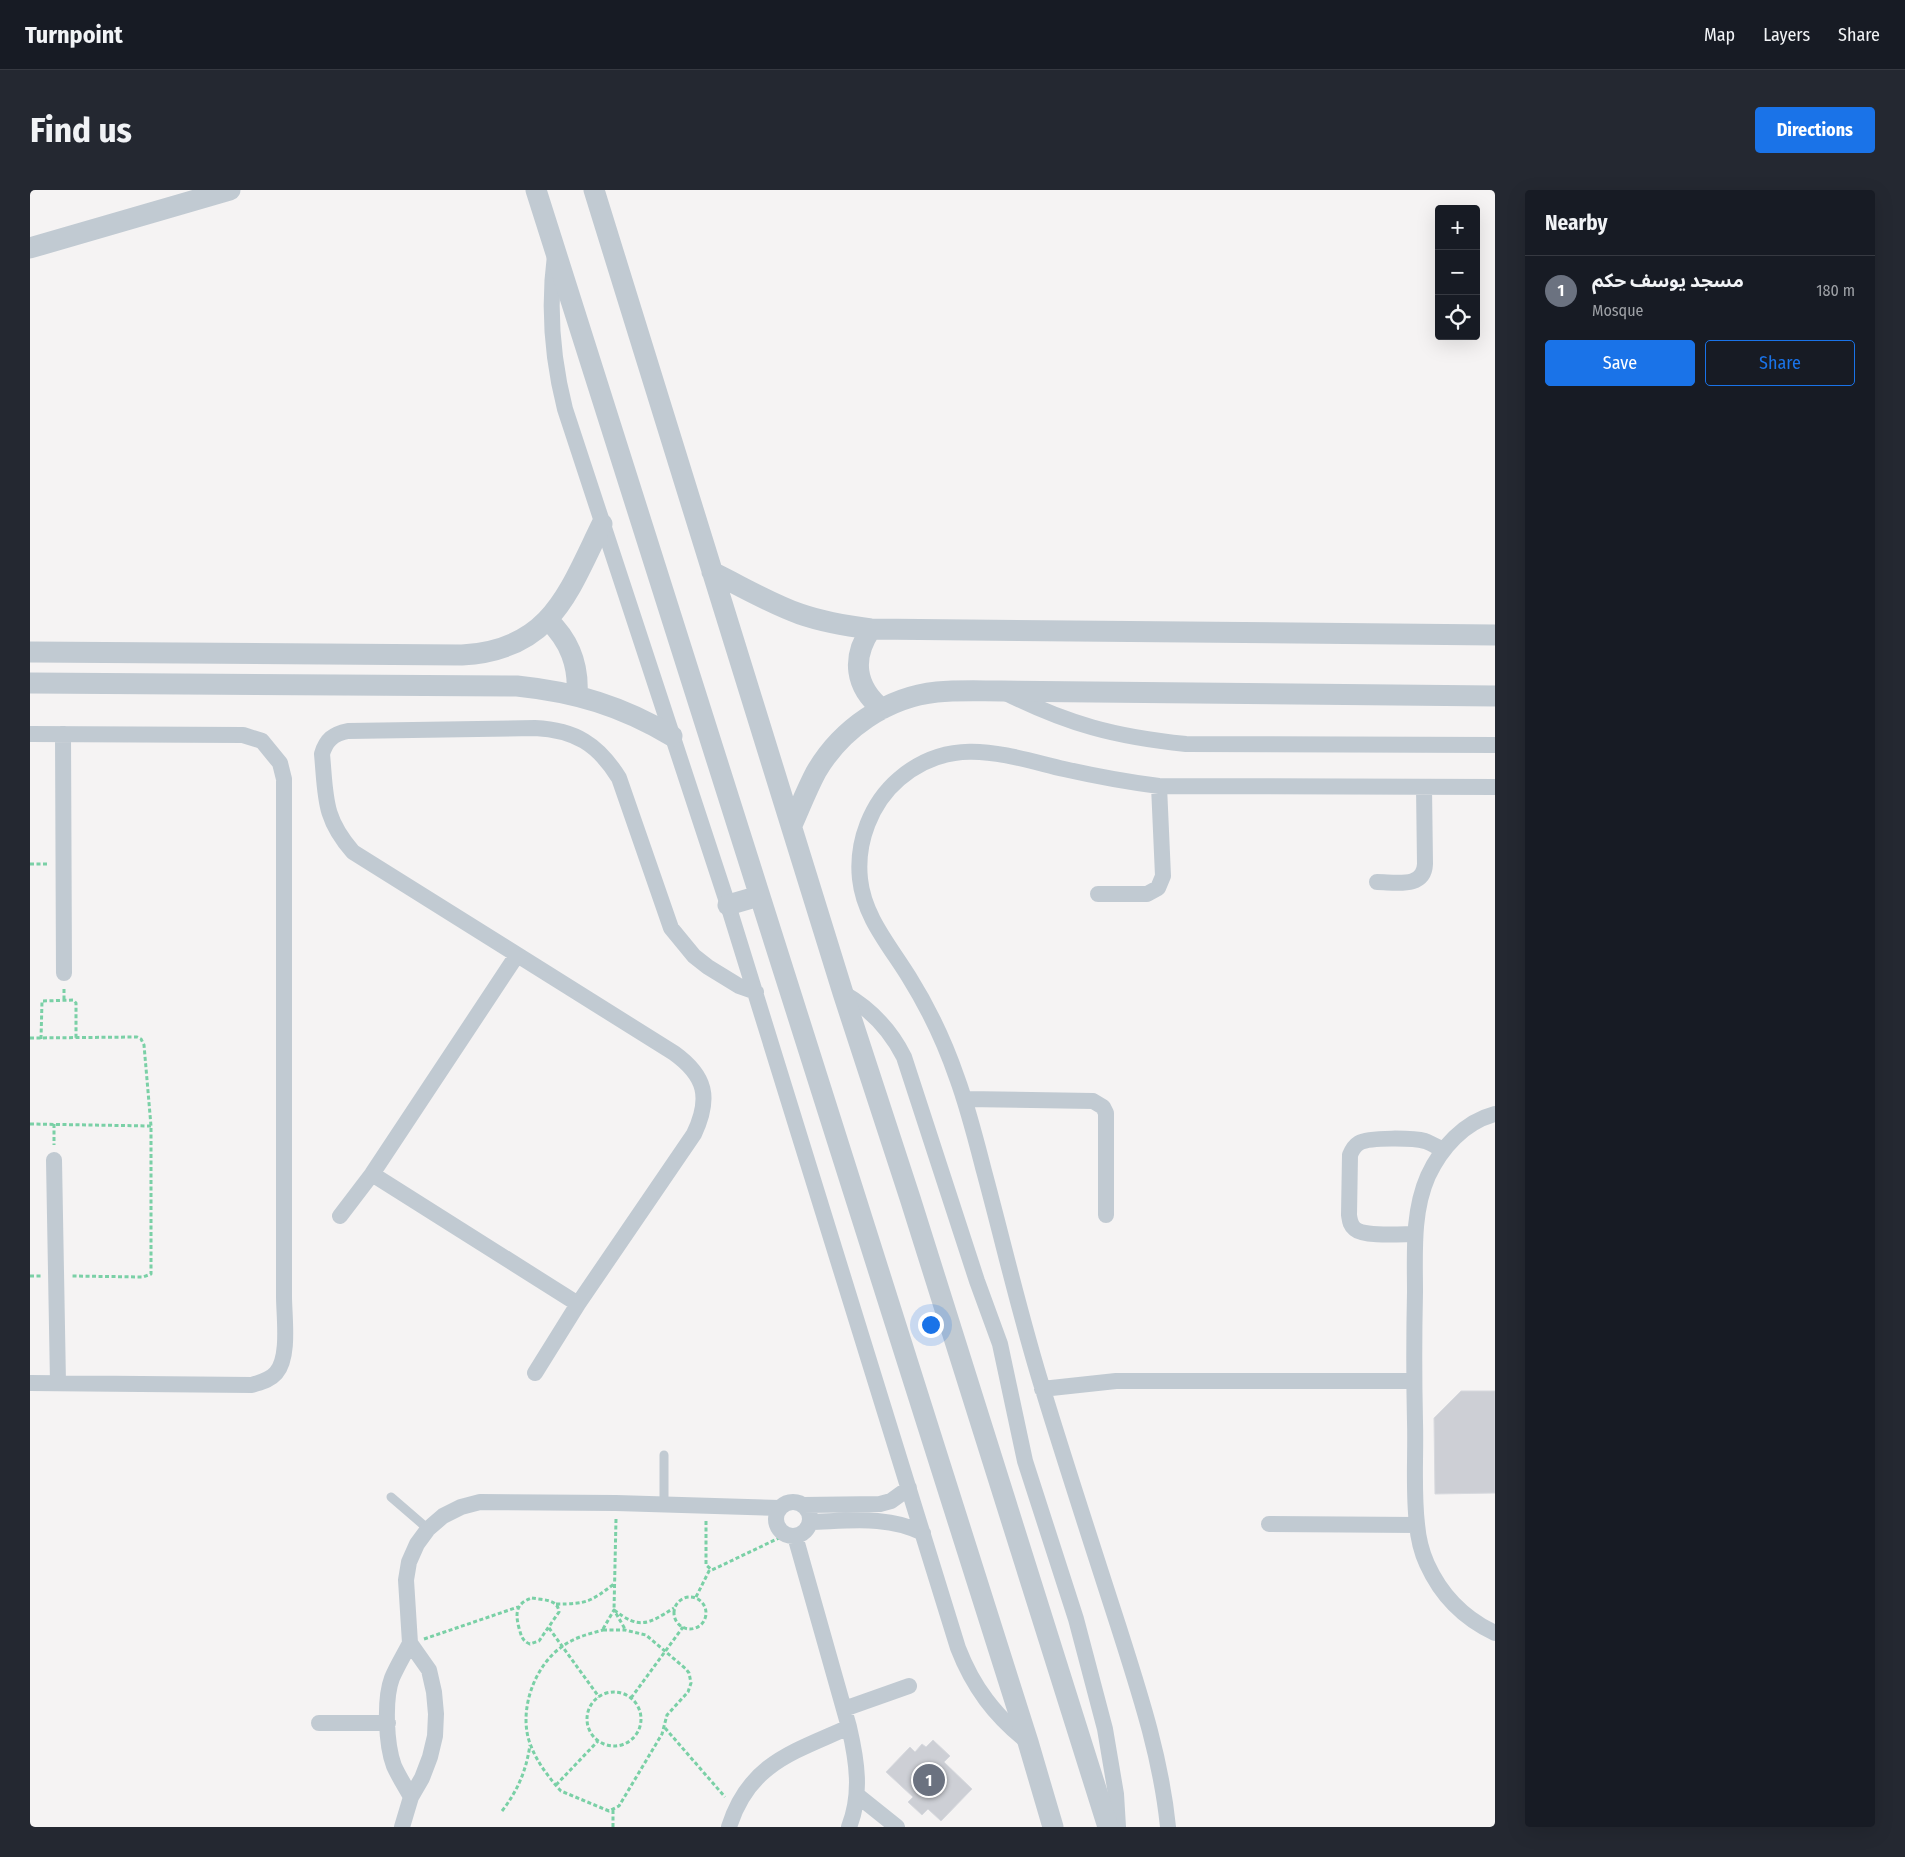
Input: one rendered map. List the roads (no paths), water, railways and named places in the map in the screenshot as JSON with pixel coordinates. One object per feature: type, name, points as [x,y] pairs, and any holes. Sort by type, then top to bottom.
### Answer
[{"type":"street","points":[[30,248],[230,190]]},
{"type":"street","points":[[536,190],[1028,1742],[1053,1827]]},
{"type":"street","points":[[594,190],[843,993],[913,1207],[1108,1827]]},
{"type":"street","points":[[555,253],[551,298],[552,343],[565,409],[756,992],[922,1533],[966,1667],[986,1702],[1005,1723],[1028,1742]]},
{"type":"street","points":[[30,652],[478,654],[509,646],[536,630],[548,620],[568,593],[602,524]]},
{"type":"street","points":[[712,572],[779,606],[800,614],[847,626],[871,629],[1495,635]]},
{"type":"street","points":[[548,620],[564,638],[575,660],[577,696]]},
{"type":"street","points":[[871,629],[861,647],[859,656],[860,676],[868,694],[882,709]]},
{"type":"street","points":[[30,683],[508,686],[542,688],[577,696],[621,710],[647,721],[672,736]]},
{"type":"street","points":[[792,825],[826,757],[851,730],[882,709],[899,701],[936,692],[1002,690],[1495,696]]},
{"type":"street","points":[[1002,690],[1037,708],[1072,722],[1109,733],[1147,740],[1186,744],[1495,745]]},
{"type":"street","points":[[535,1373],[578,1304],[694,1134],[702,1117],[704,1098],[700,1080],[689,1064],[674,1053],[353,852],[338,833],[327,811],[322,754],[325,745],[330,738],[339,732],[348,731],[535,728],[560,731],[584,740],[610,763],[619,778],[671,928],[694,956],[708,967],[723,978],[756,992]]},
{"type":"street","points":[[30,734],[243,735],[262,741],[280,763],[284,779],[283,1361],[276,1373],[265,1381],[252,1385],[30,1383]]},
{"type":"street","points":[[63,734],[64,973]]},
{"type":"street","points":[[1168,1827],[1163,1783],[1141,1699],[1042,1389],[965,1100],[946,1050],[927,1009],[910,978],[871,917],[864,900],[859,862],[866,826],[874,809],[885,794],[913,768],[947,754],[966,751],[1003,754],[1106,778],[1159,786],[1495,787]]},
{"type":"street","points":[[1098,894],[1147,894],[1158,888],[1163,876],[1159,786]]},
{"type":"street","points":[[1377,882],[1410,882],[1422,876],[1425,870],[1424,787]]},
{"type":"street","points":[[728,905],[759,896]]},
{"type":"street","points":[[340,1216],[372,1174],[516,955]]},
{"type":"street","points":[[843,993],[880,1020],[898,1044],[1000,1344],[1025,1461],[1076,1619],[1106,1729],[1116,1794],[1118,1827]]},
{"type":"street","points":[[965,1100],[1093,1101],[1098,1103],[1106,1113],[1106,1215]]},
{"type":"street","points":[[1495,1114],[1485,1116],[1460,1132],[1443,1150],[1427,1177],[1419,1205],[1415,1234],[1414,1381],[1417,1525],[1427,1564],[1447,1597],[1476,1624],[1495,1633]]},
{"type":"street","points":[[1415,1234],[1365,1233],[1356,1231],[1350,1224],[1350,1155],[1354,1147],[1360,1142],[1369,1140],[1407,1138],[1426,1141],[1443,1150]]},
{"type":"street","points":[[54,1160],[58,1384]]},
{"type":"street","points":[[372,1174],[578,1304]]},
{"type":"street","points":[[1042,1389],[1116,1381],[1414,1381]]},
{"type":"street","points":[[402,1827],[411,1796],[422,1778],[430,1757],[435,1736],[436,1714],[434,1692],[428,1670],[410,1643],[406,1580],[409,1562],[417,1544],[428,1529],[443,1516],[461,1506],[480,1502],[616,1503],[780,1508],[791,1502],[803,1505],[880,1504],[891,1501],[909,1488]]},
{"type":"street","points":[[780,1508],[776,1515],[776,1523],[780,1530],[791,1535],[805,1532],[810,1522],[808,1510],[803,1505]]},
{"type":"street","points":[[810,1522],[886,1521],[905,1525],[922,1533]]},
{"type":"street","points":[[1269,1524],[1417,1525]]},
{"type":"street","points":[[791,1535],[849,1727],[856,1759],[857,1795],[849,1827]]},
{"type":"street","points":[[410,1643],[389,1688],[388,1724],[392,1759],[411,1796]]},
{"type":"street","points":[[844,1710],[909,1686]]},
{"type":"street","points":[[318,1723],[388,1724]]},
{"type":"street","points":[[729,1827],[735,1809],[747,1788],[764,1769],[787,1755],[849,1727]]},
{"type":"street","points":[[857,1795],[897,1827]]},
{"type":"lane","points":[[664,1455],[664,1504]]},
{"type":"lane","points":[[391,1497],[428,1529]]},
{"type":"place","name":"مسجد يوسف حكم","points":[[929,1780]]}]
